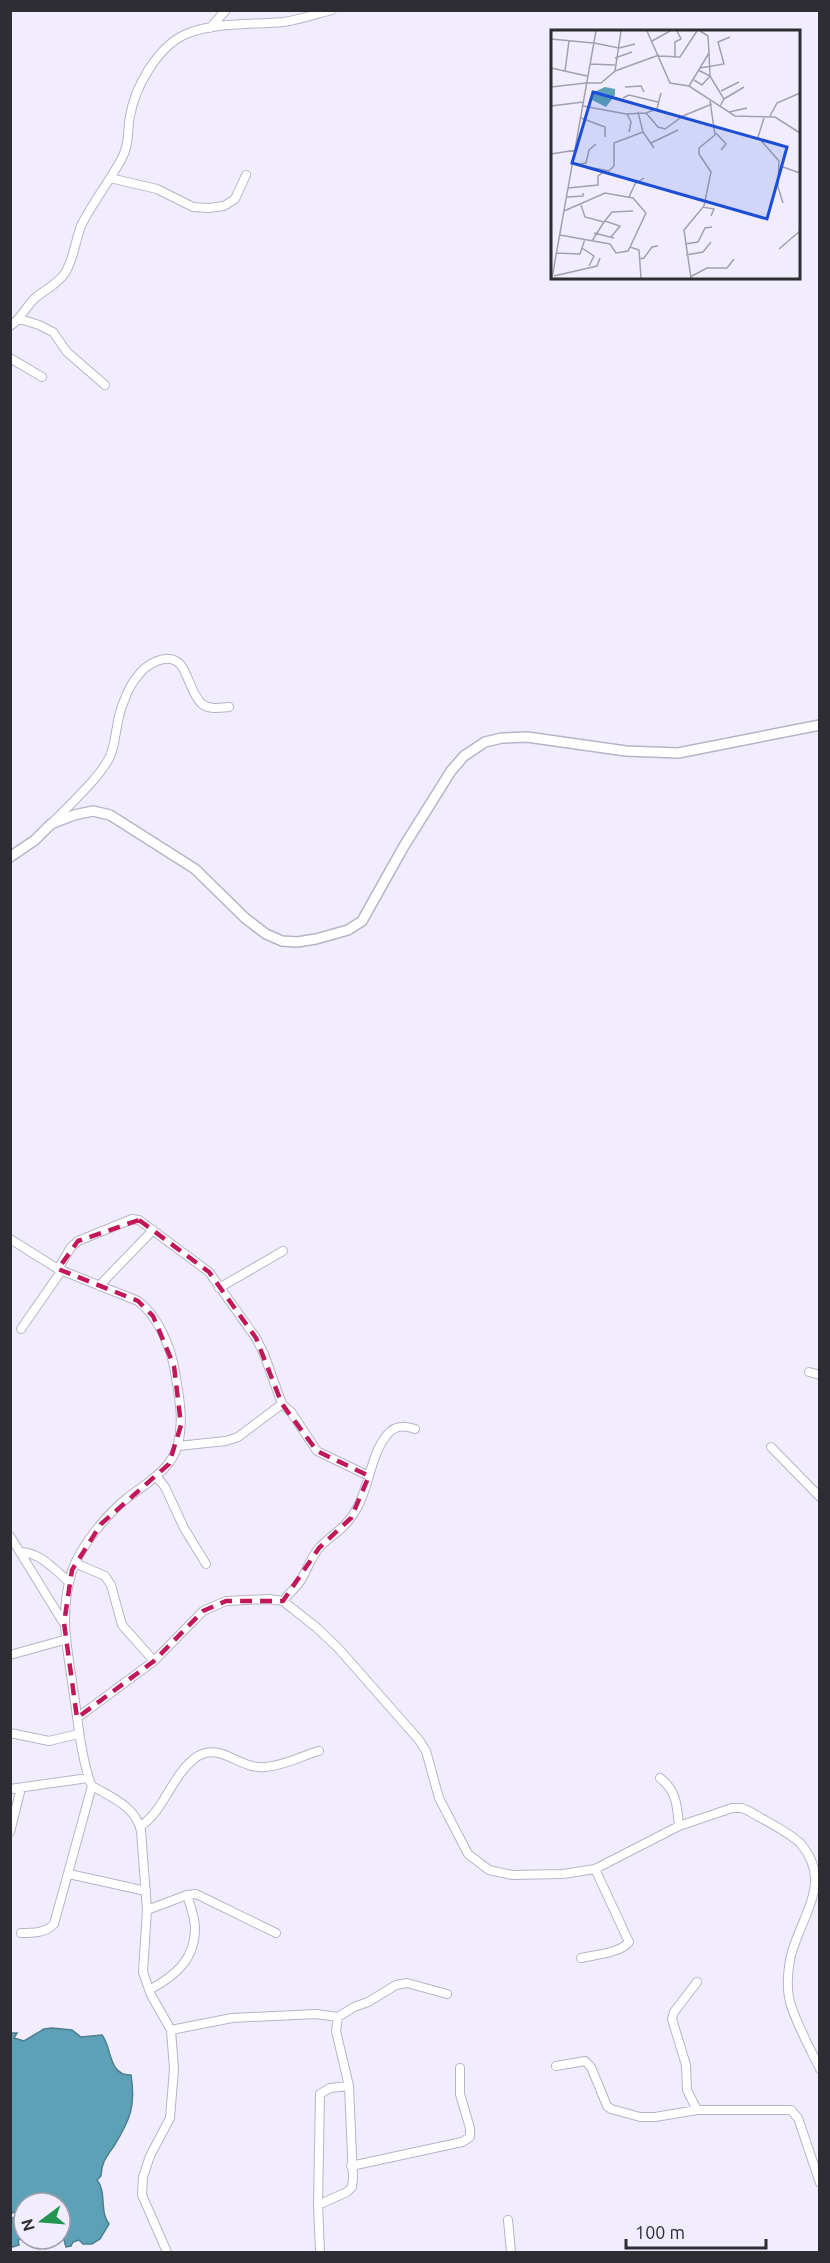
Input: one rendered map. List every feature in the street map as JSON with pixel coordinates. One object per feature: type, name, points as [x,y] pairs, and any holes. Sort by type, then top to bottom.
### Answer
[{"type":"street","points":[[210,28],[226,10]]},
{"type":"street","points":[[10,326],[20,319],[32,301],[59,281],[66,272],[81,226],[110,178],[128,142],[132,106],[150,68],[165,50],[187,34],[210,28],[286,21],[332,10]]},
{"type":"street","points":[[110,178],[157,189],[193,207],[209,208],[224,206],[235,200],[246,175]]},
{"type":"street","points":[[20,319],[52,332],[67,352],[105,385]]},
{"type":"street","points":[[10,358],[42,376]]},
{"type":"street","points":[[10,857],[36,840],[110,756],[117,719],[123,702],[137,676],[149,664],[165,659],[176,661],[203,705],[216,709],[229,707]]},
{"type":"street","points":[[51,824],[93,811],[110,815],[195,869],[245,918],[266,934],[282,941],[297,942],[348,930],[362,921],[404,846],[451,771],[464,756],[485,742],[502,738],[527,737],[617,750],[678,753],[819,725]]},
{"type":"street","points":[[21,1329],[60,1270],[71,1247],[78,1241],[132,1220],[139,1220],[204,1267],[256,1338],[282,1404],[291,1412],[317,1451],[369,1476]]},
{"type":"street","points":[[99,1286],[153,1230]]},
{"type":"street","points":[[10,1239],[60,1270],[138,1301],[153,1316],[162,1335],[174,1366],[180,1403],[181,1425],[178,1446],[169,1464],[124,1500],[101,1524],[75,1563],[69,1582],[64,1623],[64,1640],[78,1734],[88,1778],[92,1786],[134,1813],[140,1827],[147,1910],[143,1972],[149,1990],[171,2030],[174,2069],[170,2118],[150,2156],[143,2177],[142,2189],[145,2204],[167,2253]]},
{"type":"street","points":[[219,1288],[283,1251]]},
{"type":"street","points":[[809,1372],[819,1375]]},
{"type":"street","points":[[178,1446],[226,1441],[238,1437],[282,1404]]},
{"type":"street","points":[[283,1601],[299,1583],[319,1548],[343,1529],[351,1518],[364,1493],[386,1436],[399,1426],[405,1425],[415,1429]]},
{"type":"street","points":[[771,1446],[819,1497]]},
{"type":"street","points":[[156,1476],[165,1487],[184,1528],[206,1564]]},
{"type":"street","points":[[10,1536],[64,1623]]},
{"type":"street","points":[[20,1552],[31,1552],[38,1556],[69,1582]]},
{"type":"street","points":[[75,1563],[105,1576],[111,1585],[122,1624],[154,1661]]},
{"type":"street","points":[[77,1718],[154,1661],[203,1611],[226,1601],[254,1599],[283,1601],[338,1648],[419,1740],[426,1751],[439,1798],[468,1854],[489,1870],[512,1875],[563,1874],[595,1869],[679,1826],[732,1808],[742,1808],[798,1841],[811,1856],[817,1872],[818,1888],[794,1945],[788,1987],[791,2006],[817,2058],[819,2069]]},
{"type":"street","points":[[10,1655],[64,1640]]},
{"type":"street","points":[[10,1734],[49,1741],[78,1734]]},
{"type":"street","points":[[140,1827],[154,1815],[173,1784],[188,1766],[204,1753],[218,1752],[243,1763],[264,1768],[319,1751]]},
{"type":"street","points":[[10,1789],[88,1778]]},
{"type":"street","points":[[660,1778],[674,1793],[679,1826]]},
{"type":"street","points":[[21,1933],[32,1933],[51,1928],[57,1917],[92,1786]]},
{"type":"street","points":[[10,1832],[21,1788]]},
{"type":"street","points":[[581,1958],[619,1949],[628,1942],[595,1869]]},
{"type":"street","points":[[69,1874],[146,1891]]},
{"type":"street","points":[[147,1910],[187,1895],[196,1894],[276,1933]]},
{"type":"street","points":[[149,1990],[180,1970],[192,1944],[195,1927],[187,1895]]},
{"type":"street","points":[[697,1982],[674,2012],[672,2019],[686,2065],[687,2090],[697,2110]]},
{"type":"street","points":[[171,2030],[232,2018],[316,2014],[338,2017],[354,2007],[369,2002],[396,1985],[407,1983],[447,1994]]},
{"type":"street","points":[[318,2205],[347,2192],[352,2187],[349,2086],[336,2031],[338,2017]]},
{"type":"street","points":[[556,2066],[585,2061],[591,2067],[607,2106],[630,2115],[655,2118],[697,2110],[791,2110],[798,2118],[819,2183]]},
{"type":"street","points":[[351,2166],[462,2142],[470,2137],[470,2128],[460,2094],[460,2068]]},
{"type":"street","points":[[320,2253],[318,2205],[320,2094],[330,2088],[349,2086]]},
{"type":"street","points":[[508,2220],[511,2253]]},
{"type":"highlighted area","points":[[139,1220],[209,1272],[256,1338],[282,1404],[317,1451],[369,1476],[351,1518],[319,1548],[283,1601],[226,1601],[203,1611],[154,1661],[77,1718],[64,1623],[72,1570],[101,1524],[169,1464],[181,1425],[174,1366],[153,1316],[138,1301],[58,1269],[78,1241]]},
{"type":"water","points":[[44,2029],[72,2030],[81,2037],[102,2035],[114,2066],[118,2071],[131,2075],[133,2096],[130,2112],[124,2128],[105,2160],[101,2176],[97,2180],[102,2190],[104,2213],[109,2224],[100,2239],[92,2244],[83,2244],[79,2240],[72,2244],[72,2191],[12,2191],[12,2213],[10,2214],[11,2033],[17,2033],[14,2038],[24,2041]]},
{"type":"water","points":[[12,2218],[12,2246],[11,2246]]}]
